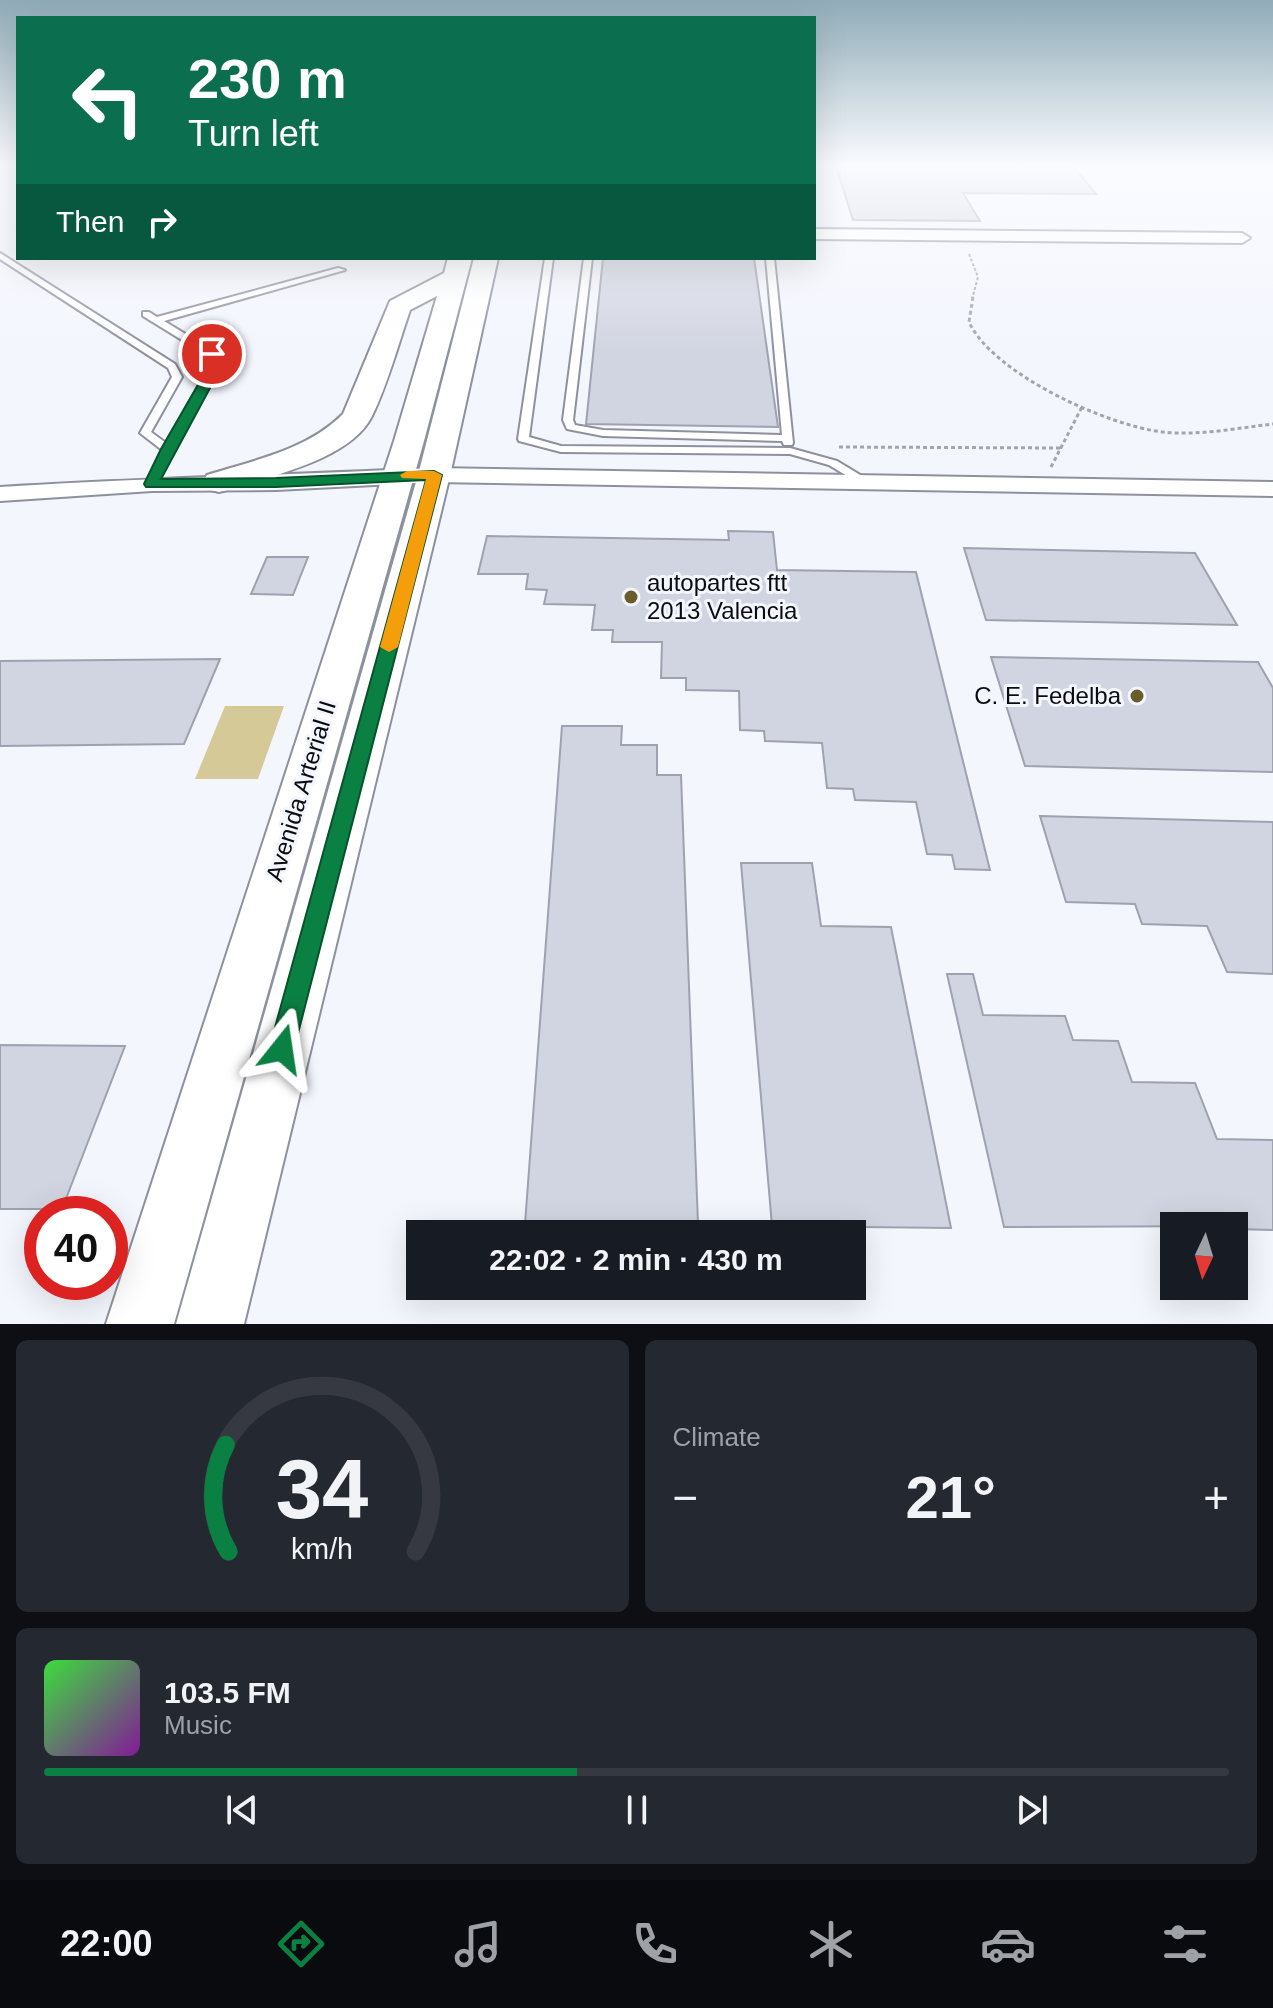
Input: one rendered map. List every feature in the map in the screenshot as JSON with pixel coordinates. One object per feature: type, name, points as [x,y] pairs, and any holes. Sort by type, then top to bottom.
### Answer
[{"type":"street","points":[[816,234],[1242,238]]},
{"type":"street","points":[[219,482],[313,451],[340,434],[357,417],[399,306],[466,265]]},
{"type":"street","name":"Avenida Arterial II","points":[[210,1324],[466,265]]},
{"type":"street","points":[[0,494],[152,484],[341,479],[413,484],[1273,506]]},
{"type":"street","points":[[413,484],[866,483],[1273,489]]},
{"type":"street","name":"Avenida Arterial II","points":[[140,1324],[413,484]]},
{"type":"lane","points":[[0,255],[172,366],[177,377],[145,433],[168,449]]},
{"type":"lane","points":[[549,260],[523,439],[561,449],[789,445]]},
{"type":"lane","points":[[588,260],[568,420],[571,427],[603,433],[789,445],[833,463],[866,483]]},
{"type":"lane","points":[[770,260],[789,445]]},
{"type":"lane","points":[[157,320],[341,270]]},
{"type":"lane","points":[[146,314],[212,354],[216,364],[152,484]]},
{"type":"path","points":[[956,235],[977,265],[979,284],[967,308],[971,330],[983,347],[1020,371],[1083,405],[1150,430],[1176,432],[1273,424]]},
{"type":"path","points":[[1041,486],[1083,405]]},
{"type":"path","points":[[789,445],[1061,448]]},
{"type":"shaded area","points":[[225,706],[284,706],[258,779],[195,779]]},
{"type":"building","points":[[603,260],[754,260],[778,427],[586,424]]},
{"type":"building","points":[[728,531],[773,532],[777,570],[916,572],[990,870],[955,869],[952,855],[927,854],[916,802],[855,800],[853,789],[827,788],[822,743],[765,741],[764,731],[740,730],[739,691],[686,690],[686,678],[661,678],[662,642],[612,642],[613,630],[592,630],[595,605],[544,604],[547,590],[526,589],[528,574],[478,574],[487,536],[729,540]]},
{"type":"building","points":[[964,548],[1195,553],[1237,625],[986,620]]},
{"type":"building","points":[[267,557],[308,557],[293,595],[251,594]]},
{"type":"building","points":[[991,657],[1258,662],[1273,688],[1273,772],[1025,766]]},
{"type":"building","points":[[220,659],[184,744],[0,746],[0,661]]},
{"type":"building","points":[[562,726],[622,726],[621,745],[657,745],[657,775],[681,775],[698,1220],[525,1220]]},
{"type":"building","points":[[1040,816],[1273,822],[1273,974],[1227,972],[1207,926],[1142,924],[1135,904],[1066,902]]},
{"type":"building","points":[[741,863],[812,863],[821,926],[891,927],[951,1228],[866,1227],[866,1220],[771,1220]]},
{"type":"building","points":[[947,974],[973,974],[983,1015],[1065,1016],[1073,1040],[1118,1041],[1132,1082],[1195,1083],[1217,1139],[1273,1140],[1273,1230],[1248,1229],[1248,1212],[1160,1212],[1160,1226],[1004,1227]]},
{"type":"building","points":[[0,1045],[125,1046],[67,1196],[24,1196],[24,1209],[0,1209]]},
{"type":"slow traffic","points":[[389,647],[434,475],[407,475]]},
{"type":"place","name":"autopartes ftt 2013 Valencia","points":[[631,597]]},
{"type":"place","name":"C. E. Fedelba","points":[[1137,696]]},
{"type":"route","points":[[212,354],[216,364],[152,484],[276,483],[434,475],[282,1049]]}]
